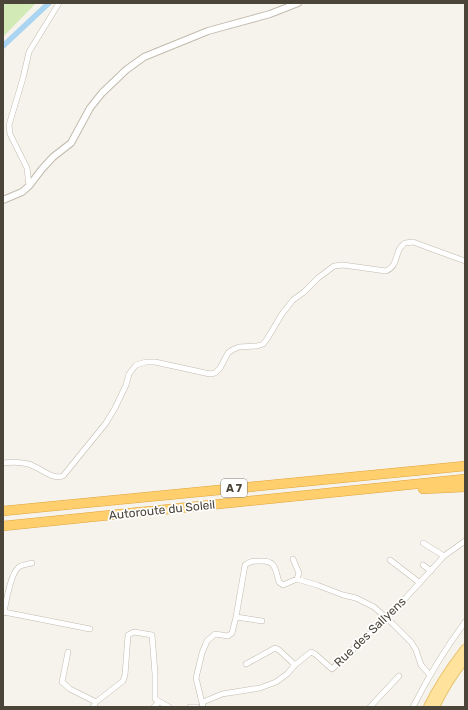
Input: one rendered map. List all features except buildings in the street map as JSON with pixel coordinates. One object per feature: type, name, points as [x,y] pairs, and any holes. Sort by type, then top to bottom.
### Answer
[{"type":"highway","name":"Autoroute du Soleil","points":[[3,511],[465,466]]},
{"type":"highway","name":"Autoroute du Soleil","points":[[3,526],[465,479]]},
{"type":"highway","points":[[330,493],[465,487]]},
{"type":"main road","points":[[428,707],[449,670],[465,649]]},
{"type":"main road","points":[[435,707],[454,673],[465,659]]},
{"type":"street","points":[[29,186],[27,168],[10,134],[9,125],[29,52],[59,3]]},
{"type":"street","points":[[3,200],[22,192],[29,186],[53,157],[71,143],[90,108],[102,93],[126,70],[144,58],[208,30],[270,14],[298,3]]},
{"type":"street","points":[[3,463],[10,462],[29,464],[53,475],[60,477],[64,476],[106,423],[126,385],[129,374],[136,365],[146,362],[155,362],[210,374],[215,373],[220,368],[228,352],[238,347],[257,346],[263,344],[282,314],[293,300],[334,266],[343,265],[386,271],[393,266],[400,248],[405,242],[413,242],[465,261]]},
{"type":"street","name":"Rue des Sallyens","points":[[202,704],[222,694],[260,688],[276,682],[312,652],[332,669],[392,613],[444,556],[465,541]]},
{"type":"street","points":[[423,543],[444,556]]},
{"type":"street","points":[[293,559],[299,573],[297,579]]},
{"type":"street","points":[[390,560],[420,583]]},
{"type":"street","points":[[202,704],[196,678],[202,653],[207,641],[214,634],[228,636],[232,633],[245,565],[251,561],[268,561],[274,565],[279,582],[284,585],[297,579],[356,598],[374,607],[411,642],[416,650],[421,664],[430,675]]},
{"type":"street","points":[[32,563],[20,566],[15,572],[3,612],[90,629]]},
{"type":"street","points":[[423,565],[430,571]]},
{"type":"street","points":[[236,617],[262,621]]},
{"type":"street","points":[[413,707],[450,642],[465,622]]},
{"type":"street","points":[[93,707],[96,702],[123,681],[125,675],[128,635],[134,632],[152,635],[155,699],[169,707]]},
{"type":"street","points":[[246,664],[275,648],[295,665]]},
{"type":"street","points":[[68,652],[62,682],[70,689],[96,702]]},
{"type":"street","points":[[370,707],[399,676]]},
{"type":"street","points":[[154,707],[159,702]]},
{"type":"street","points":[[190,707],[197,707]]},
{"type":"green space","points":[[3,3],[36,3],[3,37]]},
{"type":"waterway","points":[[3,46],[49,3]]}]
